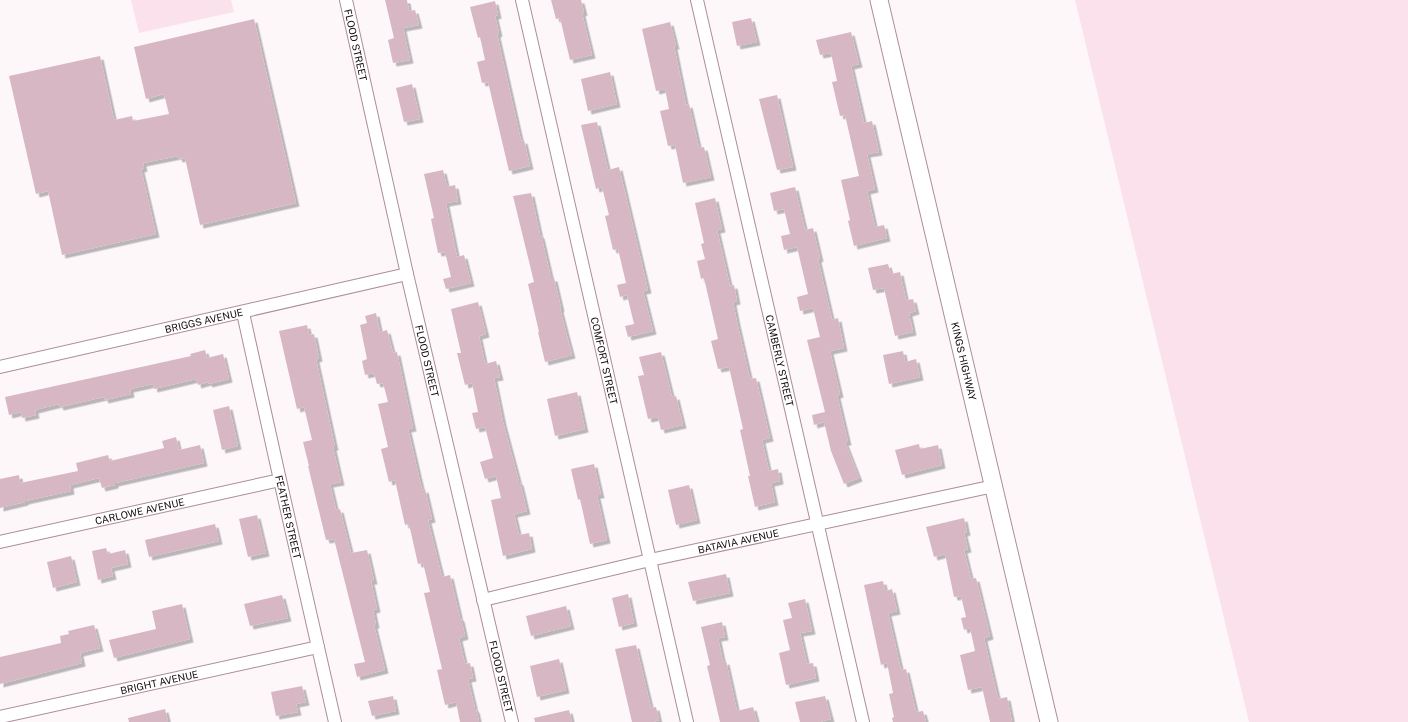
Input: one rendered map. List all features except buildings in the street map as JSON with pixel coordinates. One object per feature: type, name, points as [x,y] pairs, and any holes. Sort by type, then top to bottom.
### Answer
[{"type":"street","name":"FLOOD STREET","points":[[346,0],[407,274],[512,722]]},
{"type":"street","name":"COMFORT STREET","points":[[522,0],[687,722]]},
{"type":"street","name":"CAMBERLY STREET","points":[[697,0],[863,722]]},
{"type":"street","name":"KINGS HIGHWAY","points":[[879,0],[1049,722]]},
{"type":"street","name":"BRIGGS AVENUE","points":[[0,367],[243,313],[407,274]]},
{"type":"street","name":"FEATHER STREET","points":[[243,313],[335,722]]},
{"type":"street","name":"CARLOWE AVENUE","points":[[0,542],[280,480]]},
{"type":"street","name":"BATAVIA AVENUE","points":[[483,600],[650,560],[994,486]]},
{"type":"street","name":"BRIGHT AVENUE","points":[[0,717],[318,647]]},
{"type":"shaded area","points":[[131,0],[231,0],[234,12],[139,33]]},
{"type":"shaded area","points":[[1075,0],[1408,0],[1408,722],[1249,722]]}]
